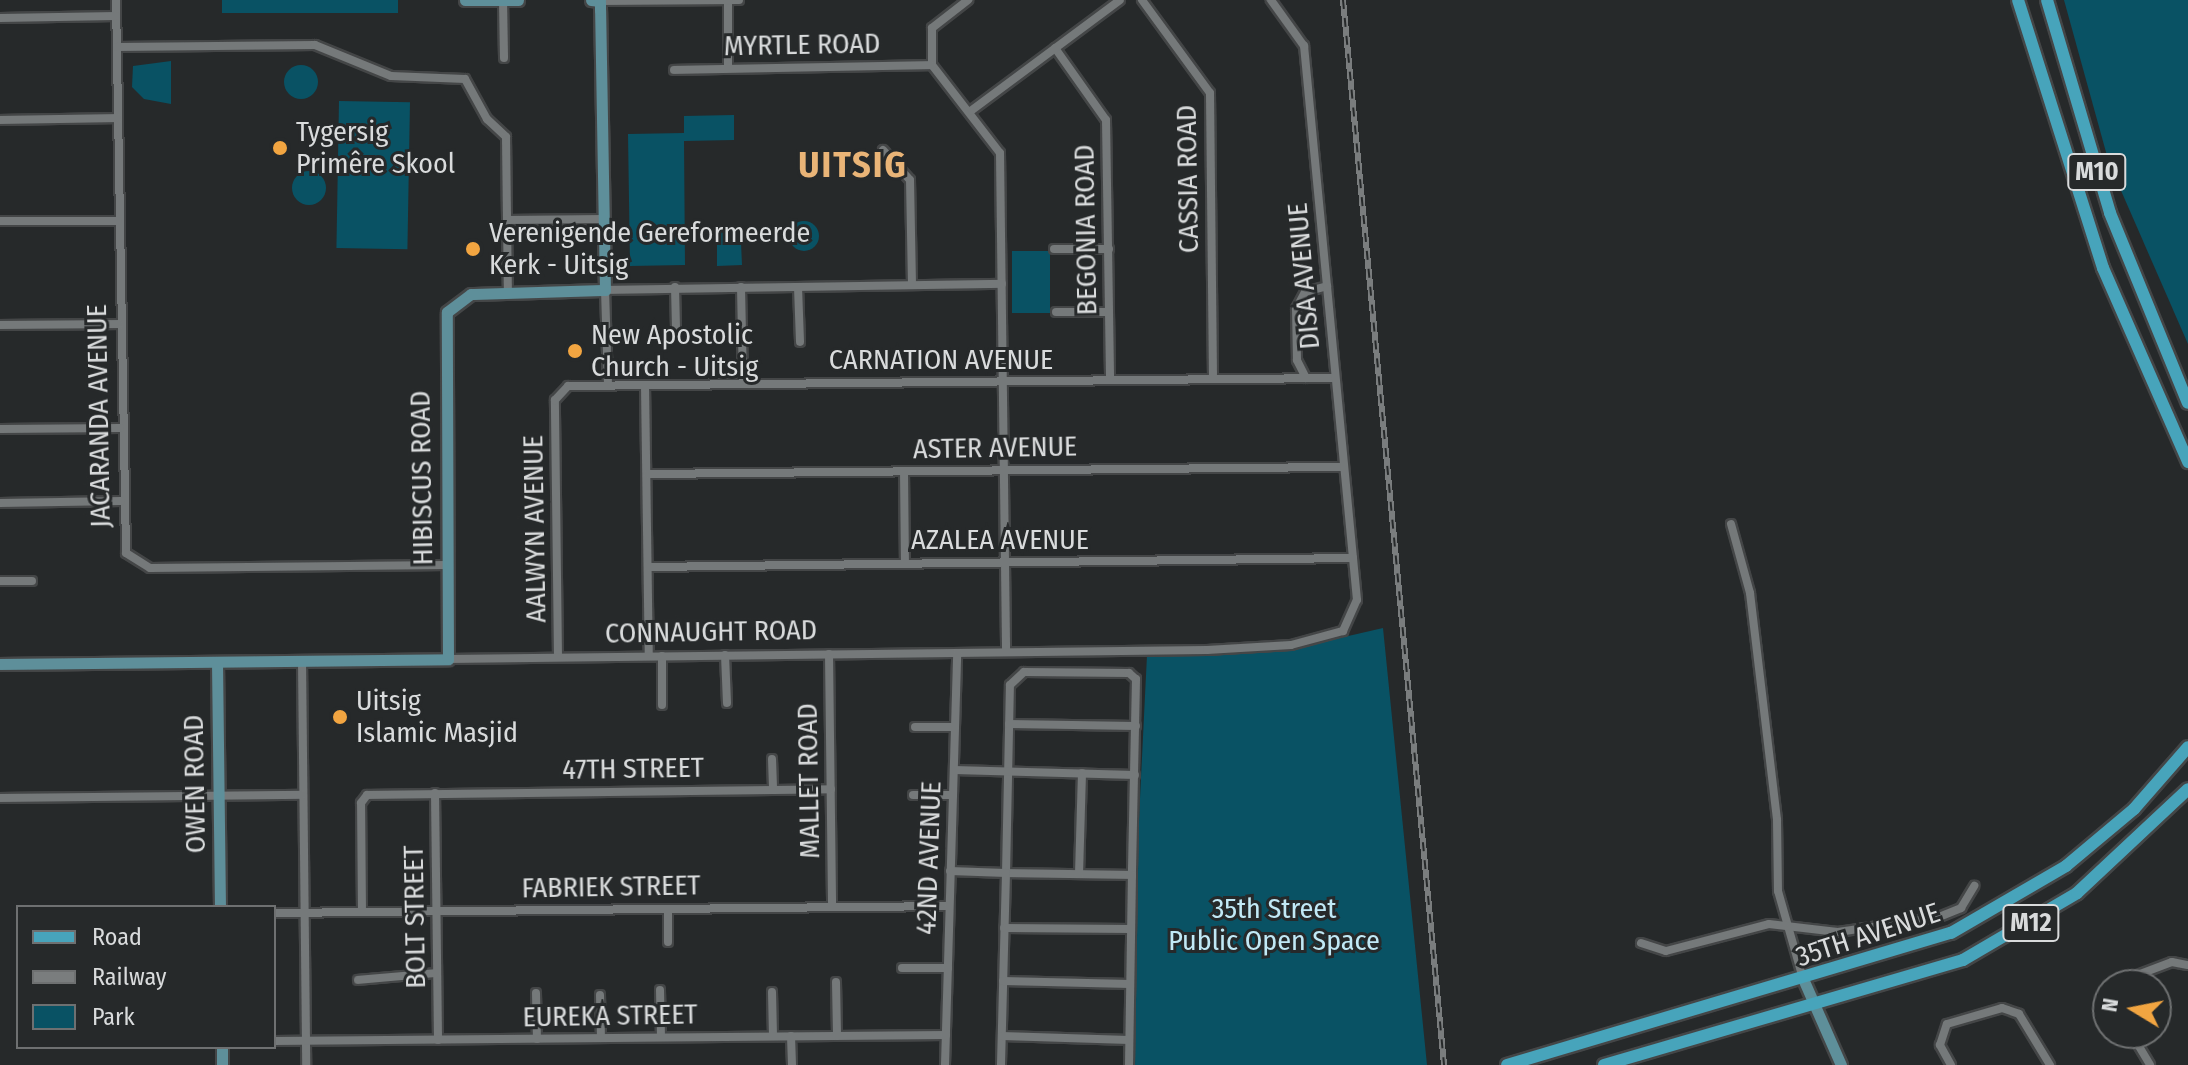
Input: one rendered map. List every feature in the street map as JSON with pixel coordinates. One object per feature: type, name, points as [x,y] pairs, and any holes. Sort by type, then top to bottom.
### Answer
[{"type":"main road","points":[[2009,0],[2036,74]]},
{"type":"main road","name":"M10","points":[[2018,0],[2036,74],[2103,268],[2188,462]]},
{"type":"main road","name":"M10","points":[[2047,0],[2110,213],[2188,403]]},
{"type":"main road","name":"35TH AVENUE","points":[[1507,1065],[1918,947],[2032,891],[2118,824],[2188,747]]},
{"type":"main road","name":"35TH AVENUE","points":[[1604,1065],[1914,979],[1999,942],[2112,864],[2188,789]]},
{"type":"street","name":"JACARANDA AVENUE","points":[[116,0],[124,548],[145,567],[447,565]]},
{"type":"street","points":[[465,0],[518,0]]},
{"type":"street","points":[[503,0],[504,58]]},
{"type":"street","points":[[591,0],[739,0]]},
{"type":"street","points":[[728,0],[728,67]]},
{"type":"street","points":[[968,0],[931,31],[932,65],[972,110],[1000,153],[1006,652]]},
{"type":"street","points":[[972,110],[1120,0]]},
{"type":"street","name":"CASSIA ROAD","points":[[1142,0],[1210,93],[1213,379]]},
{"type":"street","name":"DISA AVENUE","points":[[1271,0],[1304,46],[1353,558]]},
{"type":"street","points":[[600,1],[608,385]]},
{"type":"street","points":[[0,18],[116,16]]},
{"type":"street","points":[[117,47],[315,45],[391,76],[465,79],[487,119],[506,137],[508,293],[675,287],[1002,284]]},
{"type":"street","name":"BEGONIA ROAD","points":[[1055,48],[1106,120],[1110,380]]},
{"type":"street","name":"MYRTLE ROAD","points":[[674,70],[932,65]]},
{"type":"street","points":[[0,120],[117,118]]},
{"type":"street","points":[[883,150],[910,180],[912,284]]},
{"type":"street","points":[[507,220],[603,219]]},
{"type":"street","points":[[0,221],[118,221]]},
{"type":"street","points":[[1054,249],[1109,249]]},
{"type":"street","points":[[1306,378],[1297,356],[1297,303],[1311,289],[1327,286]]},
{"type":"street","points":[[675,287],[676,328]]},
{"type":"street","points":[[741,287],[743,384]]},
{"type":"street","points":[[798,287],[800,342]]},
{"type":"street","name":"HIBISCUS ROAD","points":[[448,659],[445,322],[456,300],[508,293]]},
{"type":"street","points":[[1056,312],[1109,312]]},
{"type":"street","points":[[0,325],[119,324]]},
{"type":"street","name":"CARNATION AVENUE","points":[[555,400],[568,386],[1335,378]]},
{"type":"street","points":[[645,385],[649,656]]},
{"type":"street","name":"AALWYN AVENUE","points":[[555,400],[558,657]]},
{"type":"street","points":[[0,429],[120,428]]},
{"type":"street","name":"ASTER AVENUE","points":[[647,474],[1344,467]]},
{"type":"street","points":[[904,471],[905,563]]},
{"type":"street","points":[[0,503],[121,501]]},
{"type":"street","points":[[1731,524],[1750,593],[1777,820],[1776,879],[1811,1006],[1841,1065]]},
{"type":"street","name":"CONNAUGHT ROAD","points":[[0,664],[1207,650],[1329,639],[1355,610],[1353,558]]},
{"type":"street","name":"AZALEA AVENUE","points":[[648,567],[1353,558]]},
{"type":"street","points":[[0,581],[32,581]]},
{"type":"street","name":"42ND AVENUE","points":[[945,1065],[957,653]]},
{"type":"street","name":"MALLET ROAD","points":[[829,654],[832,907]]},
{"type":"street","points":[[725,655],[727,703]]},
{"type":"street","points":[[662,656],[662,705]]},
{"type":"street","points":[[302,660],[306,1065]]},
{"type":"street","name":"OWEN ROAD","points":[[217,662],[220,905]]},
{"type":"street","points":[[1001,1065],[1010,685],[1024,672],[1129,673],[1136,726],[1129,1065]]},
{"type":"street","points":[[1009,724],[1136,726]]},
{"type":"street","points":[[915,727],[955,727]]},
{"type":"street","points":[[772,759],[773,790]]},
{"type":"street","points":[[954,770],[1135,775]]},
{"type":"street","points":[[1079,874],[1082,773]]},
{"type":"street","name":"47TH STREET","points":[[362,912],[362,799],[435,793],[831,789]]},
{"type":"street","name":"BOLT STREET","points":[[435,793],[438,1040]]},
{"type":"street","points":[[0,798],[303,795]]},
{"type":"street","points":[[913,795],[953,795]]},
{"type":"street","points":[[950,871],[1132,875]]},
{"type":"street","points":[[1641,943],[1666,951],[1787,924],[1838,932],[1939,917],[1961,908],[1974,886]]},
{"type":"street","name":"FABRIEK STREET","points":[[276,913],[949,906]]},
{"type":"street","points":[[668,909],[668,942]]},
{"type":"street","points":[[1004,928],[1131,929]]},
{"type":"street","points":[[2153,969],[2172,962],[2188,965]]},
{"type":"street","points":[[902,968],[948,968]]},
{"type":"street","points":[[358,980],[437,973]]},
{"type":"street","points":[[1003,981],[1130,984]]},
{"type":"street","points":[[836,982],[837,1036]]},
{"type":"street","points":[[660,990],[661,1037]]},
{"type":"street","points":[[772,992],[773,1036]]},
{"type":"street","points":[[536,993],[537,1039]]},
{"type":"street","points":[[600,995],[601,1038]]},
{"type":"street","points":[[1951,1065],[1940,1045],[1947,1024],[2013,1009],[2050,1065]]},
{"type":"street","name":"EUREKA STREET","points":[[276,1041],[946,1035]]},
{"type":"street","points":[[791,1036],[792,1065]]},
{"type":"street","points":[[1002,1036],[1129,1040]]},
{"type":"green space","points":[[222,0],[398,0],[398,13],[222,13]]},
{"type":"green space","points":[[2064,0],[2188,0],[2188,344],[2109,163]]},
{"type":"green space","points":[[171,61],[171,104],[144,99],[132,87],[133,66]]},
{"type":"green space","points":[[301,65],[313,70],[318,82],[313,94],[301,99],[289,94],[284,82],[289,70]]},
{"type":"green space","points":[[339,101],[410,102],[407,249],[336,248]]},
{"type":"green space","points":[[734,115],[734,140],[684,141],[685,265],[630,266],[628,134],[684,133],[684,116]]},
{"type":"green space","points":[[309,171],[321,176],[326,188],[321,200],[309,205],[297,200],[292,188],[297,176]]},
{"type":"green space","points":[[804,221],[815,225],[819,236],[815,247],[804,251],[793,247],[789,236],[793,225]]},
{"type":"green space","points":[[717,228],[740,228],[733,242],[741,242],[742,265],[717,266]]},
{"type":"green space","points":[[1012,251],[1050,251],[1050,313],[1012,313]]},
{"type":"green space","name":"35th Street Public Open Space","points":[[1383,628],[1427,1065],[1127,1065],[1147,655],[1292,649]]},
{"type":"railway","points":[[1343,0],[1444,1065]]},
{"type":"place","name":"Tygersig Primêre Skool","points":[[280,148]]},
{"type":"place","name":"Verenigende Gereformeerde Kerk - Uitsig","points":[[473,249]]},
{"type":"place","name":"New Apostolic Church - Uitsig","points":[[575,351]]},
{"type":"place","name":"Uitsig Islamic Masjid","points":[[340,717]]},
{"type":"district","name":"UITSIG","points":[[853,166]]}]
